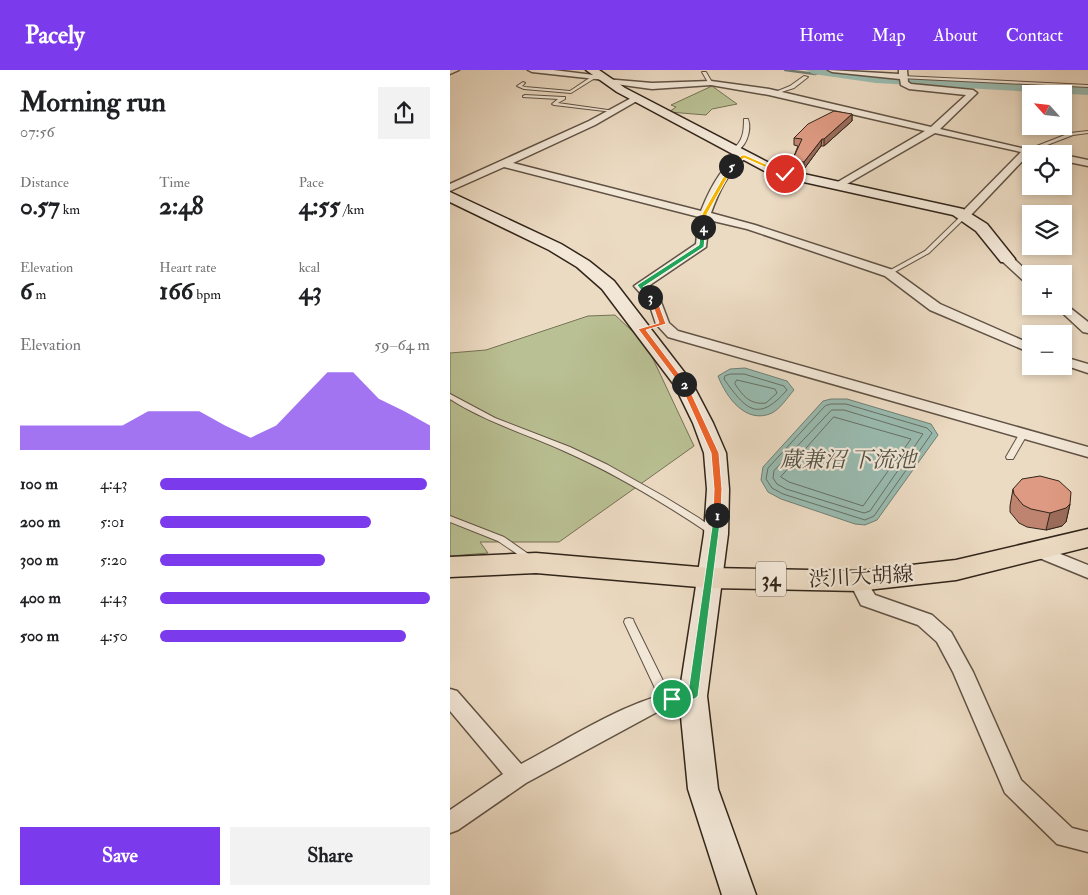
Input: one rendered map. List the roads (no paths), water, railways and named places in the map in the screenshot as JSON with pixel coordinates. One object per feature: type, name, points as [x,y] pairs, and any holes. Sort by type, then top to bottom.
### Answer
[{"type":"main road","name":"渋川大胡線","points":[[450,568],[536,563],[710,578],[858,581],[956,570],[1088,538]]},
{"type":"street","points":[[450,72],[455,70]]},
{"type":"street","points":[[532,70],[599,77],[652,86],[711,83],[775,93],[830,107],[1022,149]]},
{"type":"street","points":[[832,70],[902,77],[912,86],[973,93],[933,130],[840,185]]},
{"type":"street","points":[[599,77],[777,172],[947,208],[966,214],[982,226],[1007,259],[1022,273]]},
{"type":"street","points":[[450,188],[501,163],[592,123],[638,98]]},
{"type":"street","points":[[652,326],[655,302],[640,286],[702,245],[704,214],[739,153]]},
{"type":"street","points":[[966,214],[1022,155]]},
{"type":"street","points":[[1072,160],[1088,164]]},
{"type":"street","points":[[501,163],[751,227],[889,273],[935,307],[1022,346]]},
{"type":"street","points":[[450,196],[528,232],[583,264],[652,326],[684,385],[715,453],[718,489],[716,534],[693,696],[703,789],[739,895]]},
{"type":"street","points":[[1072,315],[1088,329]]},
{"type":"street","points":[[652,326],[673,334],[1088,452]]},
{"type":"street","points":[[1072,364],[1088,369]]},
{"type":"street","points":[[1038,551],[1088,572]]},
{"type":"street","points":[[858,581],[868,600],[925,620],[944,637],[963,672],[1013,786],[1065,837],[1088,842]]},
{"type":"street","points":[[450,823],[518,776],[650,706],[667,700],[693,696]]},
{"type":"street","points":[[450,697],[518,776]]},
{"type":"lane","points":[[704,73],[711,83]]},
{"type":"lane","points":[[599,77],[554,104],[613,111]]},
{"type":"lane","points":[[902,77],[1088,86]]},
{"type":"lane","points":[[775,93],[792,87],[806,78]]},
{"type":"lane","points":[[523,83],[520,86],[524,88],[572,92]]},
{"type":"lane","points":[[526,96],[562,98]]},
{"type":"lane","points":[[739,153],[739,147],[748,130],[746,120]]},
{"type":"lane","points":[[1041,145],[1072,134],[1088,132]]},
{"type":"lane","points":[[889,273],[928,252],[966,214]]},
{"type":"lane","points":[[450,396],[498,422],[592,461],[674,505],[716,534]]},
{"type":"lane","points":[[1010,457],[1024,434]]},
{"type":"lane","points":[[450,519],[501,539],[536,563]]},
{"type":"lane","points":[[629,622],[667,700]]},
{"type":"water","points":[[745,368],[787,381],[794,390],[781,406],[772,413],[763,416],[746,412],[732,400],[718,376],[730,369]]},
{"type":"water","name":"蔵兼沼 下流池","points":[[847,399],[931,424],[938,435],[877,520],[865,525],[855,524],[781,499],[768,492],[761,480],[763,467],[823,401]]},
{"type":"waterway","points":[[785,70],[815,74],[821,72]]},
{"type":"waterway","points":[[813,70],[876,79],[1088,91]]}]
